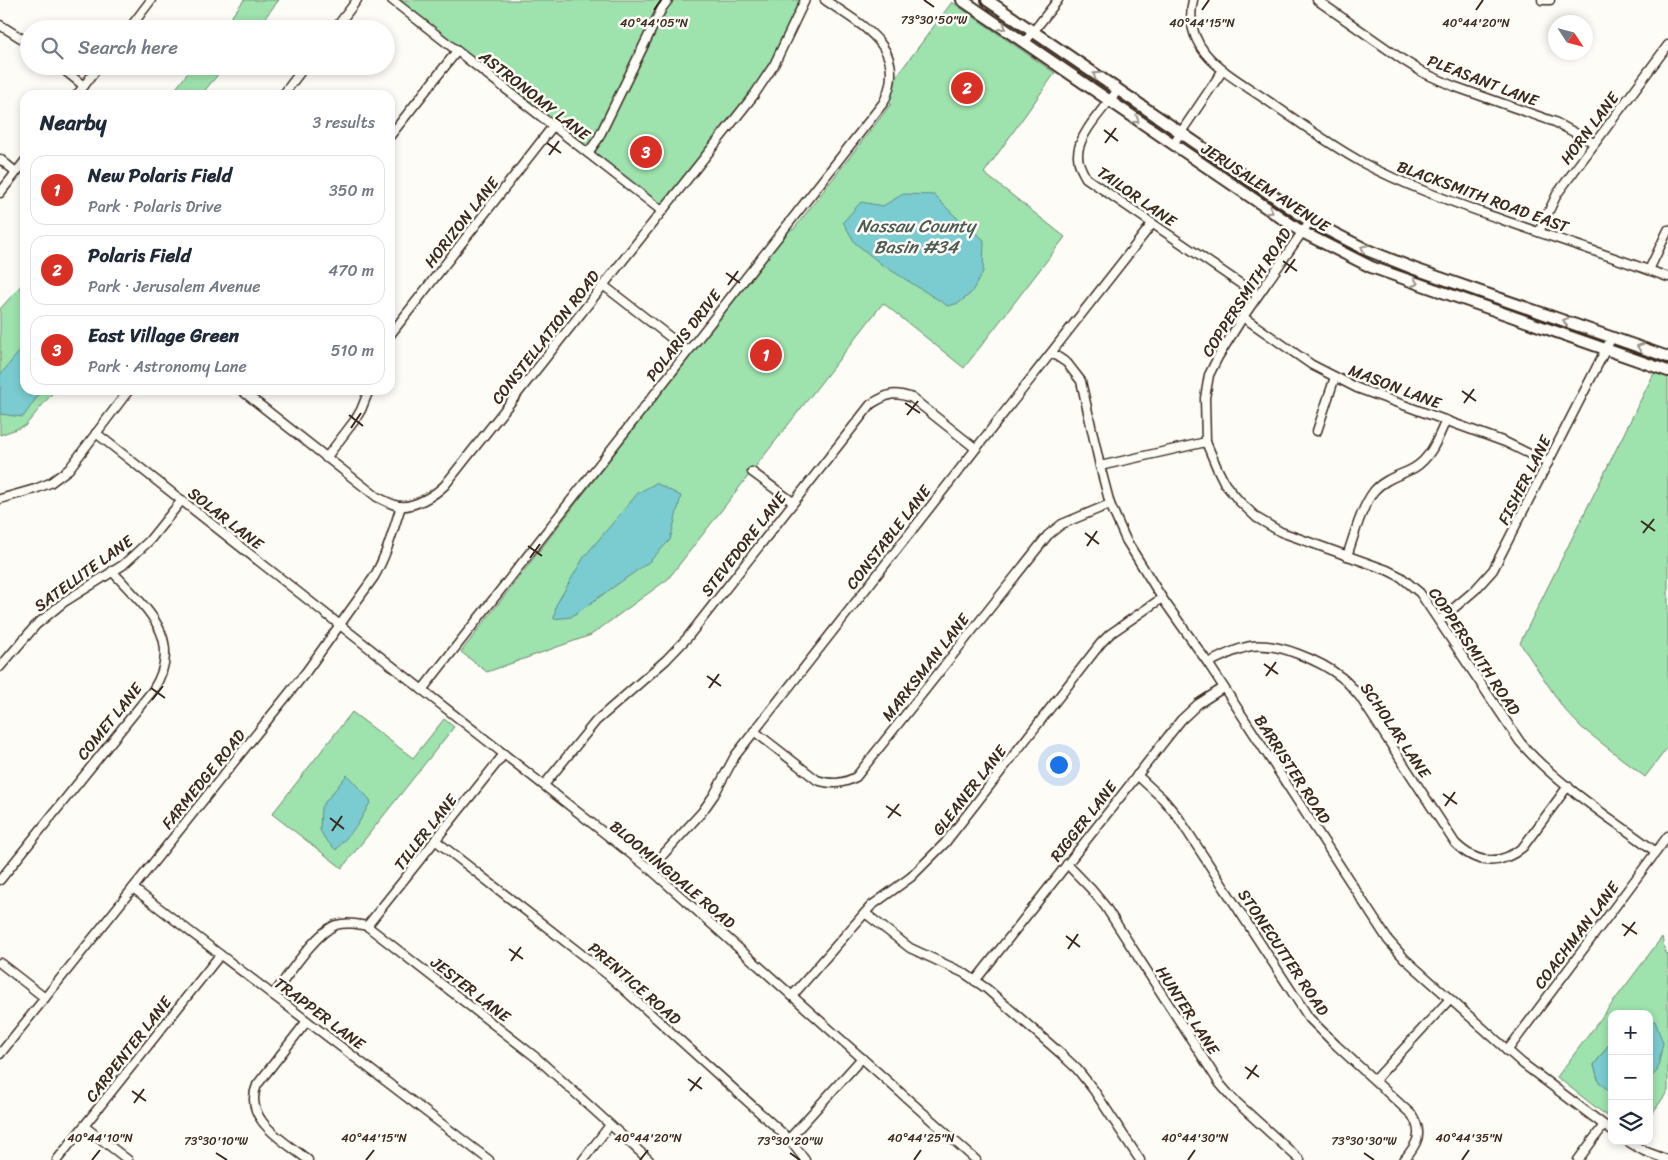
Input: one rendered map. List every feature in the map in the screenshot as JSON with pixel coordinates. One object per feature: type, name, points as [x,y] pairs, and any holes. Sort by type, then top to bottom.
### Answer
[{"type":"main road","name":"JERUSALEM AVENUE","points":[[962,0],[1302,232],[1371,267],[1668,370]]},
{"type":"main road","name":"JERUSALEM AVENUE","points":[[987,0],[1310,221],[1367,250],[1668,356]]},
{"type":"main road","points":[[1480,306],[1485,293]]},
{"type":"street","points":[[136,20],[151,0]]},
{"type":"street","points":[[342,20],[358,0]]},
{"type":"street","name":"ASTRONOMY LANE","points":[[392,0],[662,211]]},
{"type":"street","points":[[588,153],[598,139],[655,22],[668,0]]},
{"type":"street","name":"CONSTELLATION ROAD","points":[[401,506],[425,500],[446,485],[754,94],[774,65],[805,0]]},
{"type":"street","name":"POLARIS DRIVE","points":[[422,690],[884,102],[889,91],[892,69],[882,43],[871,31],[825,0]]},
{"type":"street","points":[[1025,42],[1058,0]]},
{"type":"street","name":"BLACKSMITH ROAD EAST","points":[[1193,0],[1191,27],[1198,44],[1204,52],[1224,70],[1336,147],[1364,163],[1442,198],[1668,277]]},
{"type":"street","name":"PLEASANT LANE","points":[[1317,0],[1327,3],[1403,60],[1424,72],[1453,86],[1555,122],[1594,143]]},
{"type":"street","points":[[1542,0],[1550,0]]},
{"type":"street","points":[[0,25],[20,37]]},
{"type":"street","name":"HORN LANE","points":[[1539,232],[1556,194],[1668,45]]},
{"type":"street","points":[[395,130],[457,51]]},
{"type":"street","points":[[1173,144],[1224,70]]},
{"type":"street","points":[[70,75],[84,86]]},
{"type":"street","points":[[81,90],[92,75]]},
{"type":"street","points":[[287,90],[298,75]]},
{"type":"street","name":"TAILOR LANE","points":[[1118,90],[1085,134],[1078,149],[1077,158],[1086,178],[1257,296]]},
{"type":"street","name":"HORIZON LANE","points":[[395,329],[553,126]]},
{"type":"street","points":[[0,159],[16,172]]},
{"type":"street","points":[[0,193],[20,167]]},
{"type":"street","name":"COPPERSMITH ROAD","points":[[1310,221],[1222,348],[1209,375],[1205,398],[1206,442],[1225,484],[1238,501],[1257,518],[1281,532],[1387,570],[1401,577],[1420,593],[1440,620],[1520,742],[1546,769],[1656,852]]},
{"type":"street","name":"CONSTABLE LANE","points":[[650,869],[702,812],[714,796],[734,756],[1152,224]]},
{"type":"street","points":[[1649,270],[1668,230]]},
{"type":"street","points":[[603,285],[688,352]]},
{"type":"street","name":"MASON LANE","points":[[1243,317],[1312,365],[1356,388],[1505,442],[1548,463]]},
{"type":"street","name":"FISHER LANE","points":[[1440,620],[1475,590],[1493,570],[1612,337]]},
{"type":"street","name":"BARRISTER ROAD","points":[[1052,353],[1067,363],[1081,381],[1110,504],[1126,540],[1162,598],[1208,663],[1388,940],[1404,958],[1449,1000],[1507,1051],[1608,1128]]},
{"type":"street","points":[[1317,431],[1335,377]]},
{"type":"street","name":"STEVEDORE LANE","points":[[544,785],[596,721],[666,660],[687,638],[871,404],[885,396],[900,394],[912,398],[975,448]]},
{"type":"street","points":[[0,499],[35,490],[50,483],[69,469],[125,395]]},
{"type":"street","points":[[247,395],[377,497],[401,506]]},
{"type":"street","points":[[326,458],[355,420],[367,395]]},
{"type":"street","points":[[1347,556],[1367,501],[1375,490],[1390,479],[1424,460],[1434,448],[1446,420]]},
{"type":"street","name":"SOLAR LANE","points":[[96,433],[340,625]]},
{"type":"street","points":[[1100,466],[1206,442]]},
{"type":"street","points":[[752,472],[793,502]]},
{"type":"street","name":"SATELLITE LANE","points":[[0,667],[36,625],[64,602],[123,565],[149,541],[182,500]]},
{"type":"street","name":"MARKSMAN LANE","points":[[754,731],[817,780],[837,784],[856,777],[1048,535],[1062,524],[1110,504]]},
{"type":"street","name":"FARMEDGE ROAD","points":[[0,1054],[306,672],[381,564],[401,506]]},
{"type":"street","name":"COMET LANE","points":[[0,880],[153,690],[162,675],[166,661],[166,650],[158,626],[146,609],[112,571]]},
{"type":"street","name":"GLEANER LANE","points":[[792,996],[871,906],[911,877],[945,844],[1101,643],[1110,634],[1162,598]]},
{"type":"street","name":"BLOOMINGDALE ROAD","points":[[340,625],[650,869],[976,1160]]},
{"type":"street","name":"SCHOLAR LANE","points":[[1208,663],[1228,653],[1246,647],[1261,645],[1290,652],[1324,665],[1343,678],[1360,697],[1455,842],[1465,853],[1474,858],[1493,860],[1506,858],[1516,853],[1568,786]]},
{"type":"street","name":"RIGGER LANE","points":[[974,981],[1181,720],[1198,704],[1223,688]]},
{"type":"street","name":"TILLER LANE","points":[[367,926],[504,754]]},
{"type":"street","name":"STONECUTTER ROAD","points":[[1137,774],[1163,799],[1178,818],[1309,1018],[1412,1114],[1418,1127],[1417,1141],[1404,1160]]},
{"type":"street","name":"COACHMAN LANE","points":[[1507,1051],[1668,836]]},
{"type":"street","name":"PRENTICE ROAD","points":[[435,840],[608,976],[789,1139],[805,1160]]},
{"type":"street","name":"HUNTER LANE","points":[[1066,864],[1105,906],[1220,1084],[1233,1099],[1300,1160]]},
{"type":"street","name":"TRAPPER LANE","points":[[133,888],[489,1160]]},
{"type":"street","points":[[865,913],[910,948],[949,964],[987,989],[1077,1069],[1093,1088],[1140,1160]]},
{"type":"street","points":[[273,995],[324,932],[347,923],[367,926]]},
{"type":"street","name":"JESTER LANE","points":[[367,926],[538,1059],[649,1160]]},
{"type":"street","name":"CARPENTER LANE","points":[[57,1160],[220,954]]},
{"type":"street","points":[[0,963],[45,998]]},
{"type":"street","points":[[1375,1080],[1449,1000]]},
{"type":"street","points":[[307,1021],[257,1085],[254,1091],[253,1104],[260,1121],[308,1160]]},
{"type":"street","points":[[789,1139],[862,1058]]},
{"type":"street","points":[[583,1160],[610,1125]]},
{"type":"street","points":[[1578,1160],[1604,1125]]},
{"type":"street","points":[[84,1126],[128,1160]]},
{"type":"street","points":[[1634,1145],[1668,1160]]},
{"type":"green space","points":[[244,0],[279,0],[263,20],[229,20]]},
{"type":"green space","points":[[392,0],[802,0],[794,11],[773,65],[660,211]]},
{"type":"green space","points":[[952,2],[1055,73],[984,173],[1065,237],[964,368],[883,303],[668,579],[591,635],[487,672],[461,652],[788,227],[793,230],[891,104],[885,99],[890,85]]},
{"type":"green space","points":[[186,75],[218,75],[205,90],[175,90]]},
{"type":"green space","points":[[20,287],[20,395],[51,395],[25,426],[0,435],[0,309]]},
{"type":"green space","points":[[1658,365],[1668,369],[1668,747],[1645,777],[1581,727],[1564,709],[1520,643]]},
{"type":"green space","points":[[352,712],[413,758],[444,719],[454,727],[342,868],[272,814]]},
{"type":"green space","points":[[1662,937],[1665,953],[1668,954],[1668,1091],[1653,1112],[1653,1075],[1657,1071],[1653,1010],[1608,1010],[1608,1046],[1594,1065],[1599,1082],[1608,1090],[1608,1117],[1557,1077]]},
{"type":"water","name":"Nassau County Basin #34","points":[[903,194],[934,195],[955,216],[984,240],[983,272],[971,293],[959,303],[948,306],[881,264],[855,243],[843,222],[861,202],[883,206]]},
{"type":"water","points":[[20,351],[20,395],[38,395],[23,417],[0,414],[0,375]]},
{"type":"water","points":[[656,483],[681,496],[670,540],[649,562],[571,617],[554,619],[556,605],[584,557],[638,493]]},
{"type":"water","points":[[347,775],[371,801],[358,824],[336,850],[325,839],[320,830],[321,807]]},
{"type":"water","points":[[1653,1021],[1655,1021],[1663,1043],[1657,1071],[1653,1075]]},
{"type":"water","points":[[1608,1046],[1608,1090],[1599,1082],[1594,1065]]},
{"type":"place","name":"Polaris Field","points":[[967,88]]},
{"type":"place","name":"East Village Green","points":[[646,152]]},
{"type":"place","name":"New Polaris Field","points":[[766,355]]}]
